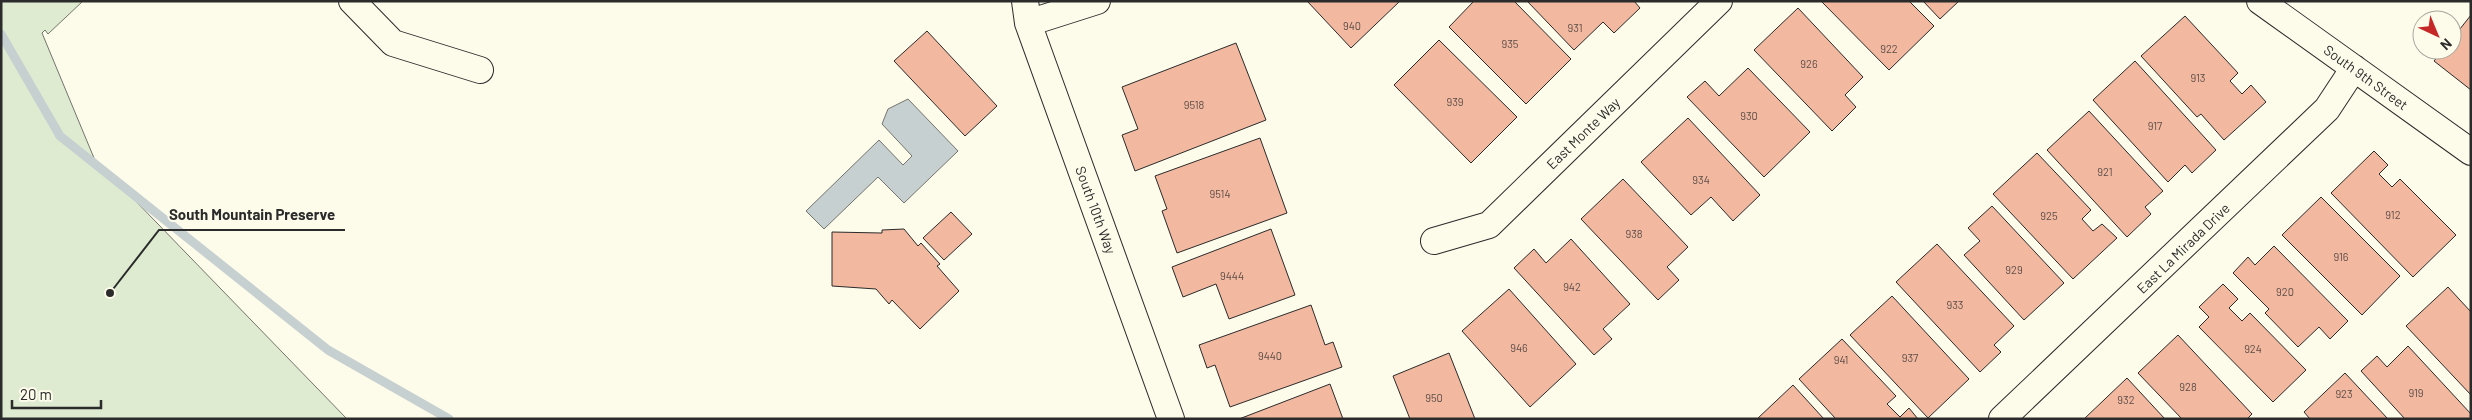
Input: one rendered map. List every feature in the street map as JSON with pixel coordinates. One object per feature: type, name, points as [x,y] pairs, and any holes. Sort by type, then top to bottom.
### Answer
[{"type":"street","points":[[352,1],[393,43],[480,70]]},
{"type":"street","points":[[1027,12],[1096,1]]},
{"type":"street","name":"East Monte Way","points":[[1434,241],[1489,224],[1719,1]]},
{"type":"street","name":"South 9th Street","points":[[2260,1],[2471,152]]},
{"type":"street","name":"South 10th Way","points":[[1027,12],[1171,419]]},
{"type":"street","name":"East La Mirada Drive","points":[[2002,419],[2327,109],[2354,68]]},
{"type":"green space","points":[[1,1],[83,1],[48,34],[45,30],[42,33],[94,158],[347,419],[1,419]]},
{"type":"shaded area","points":[[908,99],[958,151],[904,203],[878,177],[824,229],[806,211],[879,140],[903,165],[912,156],[882,124],[888,109]]},
{"type":"building","points":[[1307,1],[1400,1],[1351,48]]},
{"type":"building","points":[[1474,1],[1514,1],[1571,59],[1526,104],[1449,27]]},
{"type":"building","points":[[1527,1],[1634,1],[1640,8],[1614,33],[1603,22],[1574,50]]},
{"type":"building","points":[[1821,1],[1909,1],[1934,26],[1889,70]]},
{"type":"building","points":[[1923,1],[1959,1],[1940,19]]},
{"type":"building","points":[[1798,8],[1863,77],[1845,95],[1856,107],[1832,131],[1754,50]]},
{"type":"building","points":[[2471,15],[2471,90],[2434,61],[2462,60],[2462,26]]},
{"type":"building","points":[[2185,16],[2238,73],[2230,81],[2242,94],[2251,85],[2266,102],[2224,140],[2201,114],[2197,117],[2141,56]]},
{"type":"building","points":[[927,31],[997,106],[965,136],[894,61]]},
{"type":"building","points":[[1439,40],[1517,117],[1471,163],[1394,85]]},
{"type":"building","points":[[1236,43],[1266,120],[1135,171],[1122,135],[1138,129],[1122,87]]},
{"type":"building","points":[[2135,61],[2216,150],[2192,173],[2185,165],[2168,182],[2093,100]]},
{"type":"building","points":[[1748,68],[1810,132],[1764,177],[1687,97],[1705,81],[1719,96]]},
{"type":"building","points":[[2089,111],[2163,191],[2145,207],[2151,214],[2127,237],[2047,150]]},
{"type":"building","points":[[1688,118],[1760,195],[1733,221],[1711,197],[1691,215],[1641,162]]},
{"type":"building","points":[[1260,138],[1287,213],[1177,253],[1162,211],[1167,209],[1155,176]]},
{"type":"building","points":[[2374,151],[2388,165],[2379,174],[2392,187],[2400,179],[2456,235],[2413,277],[2331,193]]},
{"type":"building","points":[[2037,153],[2091,210],[2082,219],[2093,231],[2102,224],[2117,238],[2073,279],[1993,194]]},
{"type":"building","points":[[1623,179],[1688,247],[1667,267],[1679,280],[1658,300],[1581,219]]},
{"type":"building","points":[[2321,197],[2400,276],[2362,315],[2282,235]]},
{"type":"building","points":[[1992,206],[2064,283],[2024,320],[1964,255],[1980,241],[1968,228]]},
{"type":"building","points":[[951,212],[972,234],[944,260],[923,238]]},
{"type":"building","points":[[904,229],[918,246],[921,243],[940,264],[937,266],[959,291],[920,329],[892,300],[889,304],[876,289],[832,286],[832,232],[882,233],[882,230]]},
{"type":"building","points":[[1271,229],[1295,295],[1229,319],[1216,284],[1183,297],[1172,267]]},
{"type":"building","points":[[1571,239],[1630,304],[1603,329],[1612,339],[1594,355],[1514,268],[1534,249],[1546,263]]},
{"type":"building","points":[[1937,244],[2014,326],[1994,345],[2001,352],[1980,372],[1896,282]]},
{"type":"building","points":[[2274,246],[2348,321],[2330,339],[2319,327],[2298,347],[2265,313],[2269,309],[2233,273],[2248,257],[2255,265]]},
{"type":"building","points":[[2223,284],[2238,299],[2229,308],[2242,321],[2250,313],[2306,370],[2273,402],[2199,327],[2209,317],[2199,307]]},
{"type":"building","points":[[2448,287],[2471,312],[2471,395],[2406,326]]},
{"type":"building","points":[[1509,289],[1576,364],[1530,407],[1462,331]]},
{"type":"building","points":[[1892,296],[1969,379],[1928,418],[1850,335]]},
{"type":"building","points":[[1311,305],[1325,345],[1333,342],[1342,367],[1230,407],[1215,365],[1207,368],[1199,345]]},
{"type":"building","points":[[2178,335],[2252,414],[2247,419],[2182,419],[2138,373]]},
{"type":"building","points":[[1842,339],[1896,396],[1887,404],[1900,417],[1909,408],[1918,419],[1836,419],[1799,379]]},
{"type":"building","points":[[2408,346],[2471,414],[2471,419],[2405,419],[2361,371],[2377,356],[2387,367]]},
{"type":"building","points":[[1449,353],[1475,419],[1410,419],[1393,376]]},
{"type":"building","points":[[2345,373],[2388,419],[2310,419],[2304,412]]},
{"type":"building","points":[[2127,378],[2165,419],[2084,419]]},
{"type":"building","points":[[1330,384],[1343,419],[1239,419]]},
{"type":"building","points":[[1793,385],[1824,419],[1757,419]]},
{"type":"waterway","points":[[1,34],[60,136],[328,350],[449,419]]},
{"type":"place","name":"South Mountain Preserve","points":[[110,293]]}]
